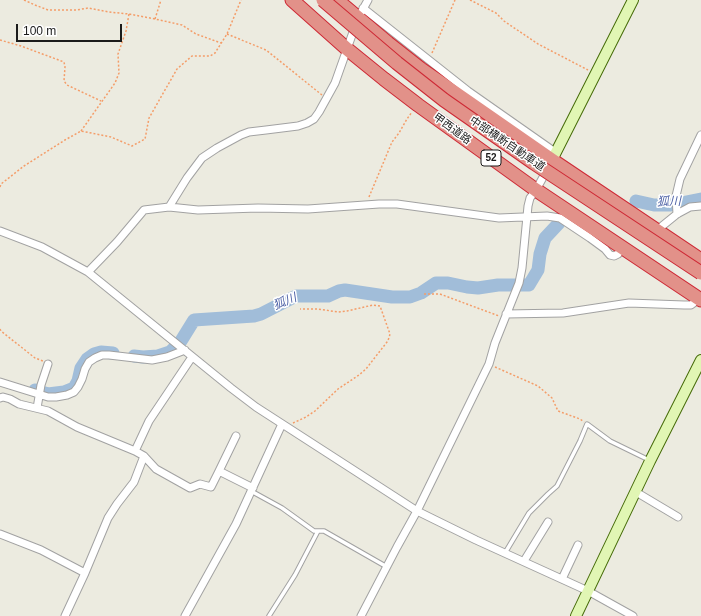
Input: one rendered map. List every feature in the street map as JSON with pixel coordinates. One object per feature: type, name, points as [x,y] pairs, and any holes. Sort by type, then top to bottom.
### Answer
[{"type":"highway","name":"甲西道路","points":[[292,0],[347,49],[418,105],[536,190],[700,300]]},
{"type":"highway","name":"中部横断自動車道","points":[[323,0],[397,63],[444,100],[534,163],[701,274]]},
{"type":"highway","points":[[337,0],[361,13],[388,43],[421,69],[553,156],[656,230],[701,260]]},
{"type":"street","points":[[170,207],[187,178],[202,158],[217,148],[241,135],[298,126],[314,119],[335,83],[361,13],[368,0]]},
{"type":"street","points":[[361,616],[417,511],[489,364],[505,316],[519,283],[526,218],[530,198],[536,190],[633,0]]},
{"type":"street","points":[[361,13],[428,60],[553,156]]},
{"type":"street","points":[[677,214],[676,196],[680,180],[701,135]]},
{"type":"street","points":[[88,272],[117,242],[144,210],[170,207],[198,210],[258,208],[308,209],[366,204],[397,204],[499,218],[547,216],[560,218],[605,249],[610,255],[614,256],[618,254],[623,248]]},
{"type":"street","points":[[656,230],[677,214],[690,207],[701,206]]},
{"type":"street","points":[[0,231],[42,247],[88,272],[250,403],[417,511],[476,540],[588,591],[633,616]]},
{"type":"street","points":[[505,316],[563,314],[630,303],[684,306],[691,305],[700,300]]},
{"type":"street","points":[[0,382],[48,397],[56,397],[74,392],[82,379],[89,362],[102,355],[152,360],[167,357],[184,350]]},
{"type":"street","points":[[135,450],[149,421],[192,357]]},
{"type":"street","points":[[576,616],[650,461],[701,360]]},
{"type":"street","points":[[37,408],[41,385],[48,364]]},
{"type":"street","points":[[0,398],[3,397],[19,404],[48,411],[77,427],[135,450],[144,456],[156,469],[190,488],[200,484],[211,487],[236,436]]},
{"type":"street","points":[[186,616],[236,524],[284,425]]},
{"type":"street","points":[[65,616],[85,574],[108,518],[134,482],[144,456]]},
{"type":"street","points":[[219,471],[252,490]]},
{"type":"street","points":[[636,492],[678,518]]},
{"type":"street","points":[[524,562],[548,522]]},
{"type":"street","points":[[0,534],[41,550],[85,574]]},
{"type":"street","points":[[562,579],[578,545]]},
{"type":"lane","points":[[505,553],[530,512],[557,486],[587,424],[610,442],[650,461]]},
{"type":"lane","points":[[252,490],[282,508],[314,531],[324,531],[387,567]]},
{"type":"lane","points":[[269,616],[295,574],[318,531]]},
{"type":"path","points":[[24,0],[48,10],[77,10],[88,8],[155,18],[182,25],[196,34],[221,43]]},
{"type":"path","points":[[155,18],[161,0]]},
{"type":"path","points":[[81,131],[111,137],[132,146],[145,139],[149,118],[177,69],[192,56],[210,56],[215,53],[227,34],[241,0]]},
{"type":"path","points":[[428,60],[455,0]]},
{"type":"path","points":[[470,0],[496,13],[504,21],[538,44],[595,73]]},
{"type":"path","points":[[0,187],[1,183],[24,166],[81,131],[115,83],[118,73],[118,54],[126,31],[129,14]]},
{"type":"path","points":[[227,34],[266,50],[326,98]]},
{"type":"path","points":[[0,40],[64,62],[66,67],[64,81],[66,85],[102,102]]},
{"type":"path","points":[[366,204],[392,142],[418,105]]},
{"type":"path","points":[[424,294],[440,294],[505,316]]},
{"type":"path","points":[[284,425],[306,417],[315,411],[338,389],[366,369],[387,342],[390,334],[380,306],[338,312],[318,309],[300,309]]},
{"type":"path","points":[[0,329],[35,358],[48,364]]},
{"type":"path","points":[[489,364],[538,386],[552,398],[558,412],[580,419],[587,424]]},
{"type":"waterway","name":"狐川","points":[[636,201],[654,205],[671,205],[701,199]]},
{"type":"waterway","name":"狐川","points":[[134,356],[158,356],[170,352],[181,341],[194,320],[254,316],[261,314],[296,296],[328,296],[345,290],[392,297],[410,297],[421,293],[436,283],[448,283],[478,288],[498,285],[529,285],[538,270],[540,254],[545,238],[559,223]]},
{"type":"waterway","name":"狐川","points":[[35,390],[48,394],[64,392],[74,388],[78,381],[81,368],[87,359],[94,354],[101,352],[113,353]]}]
